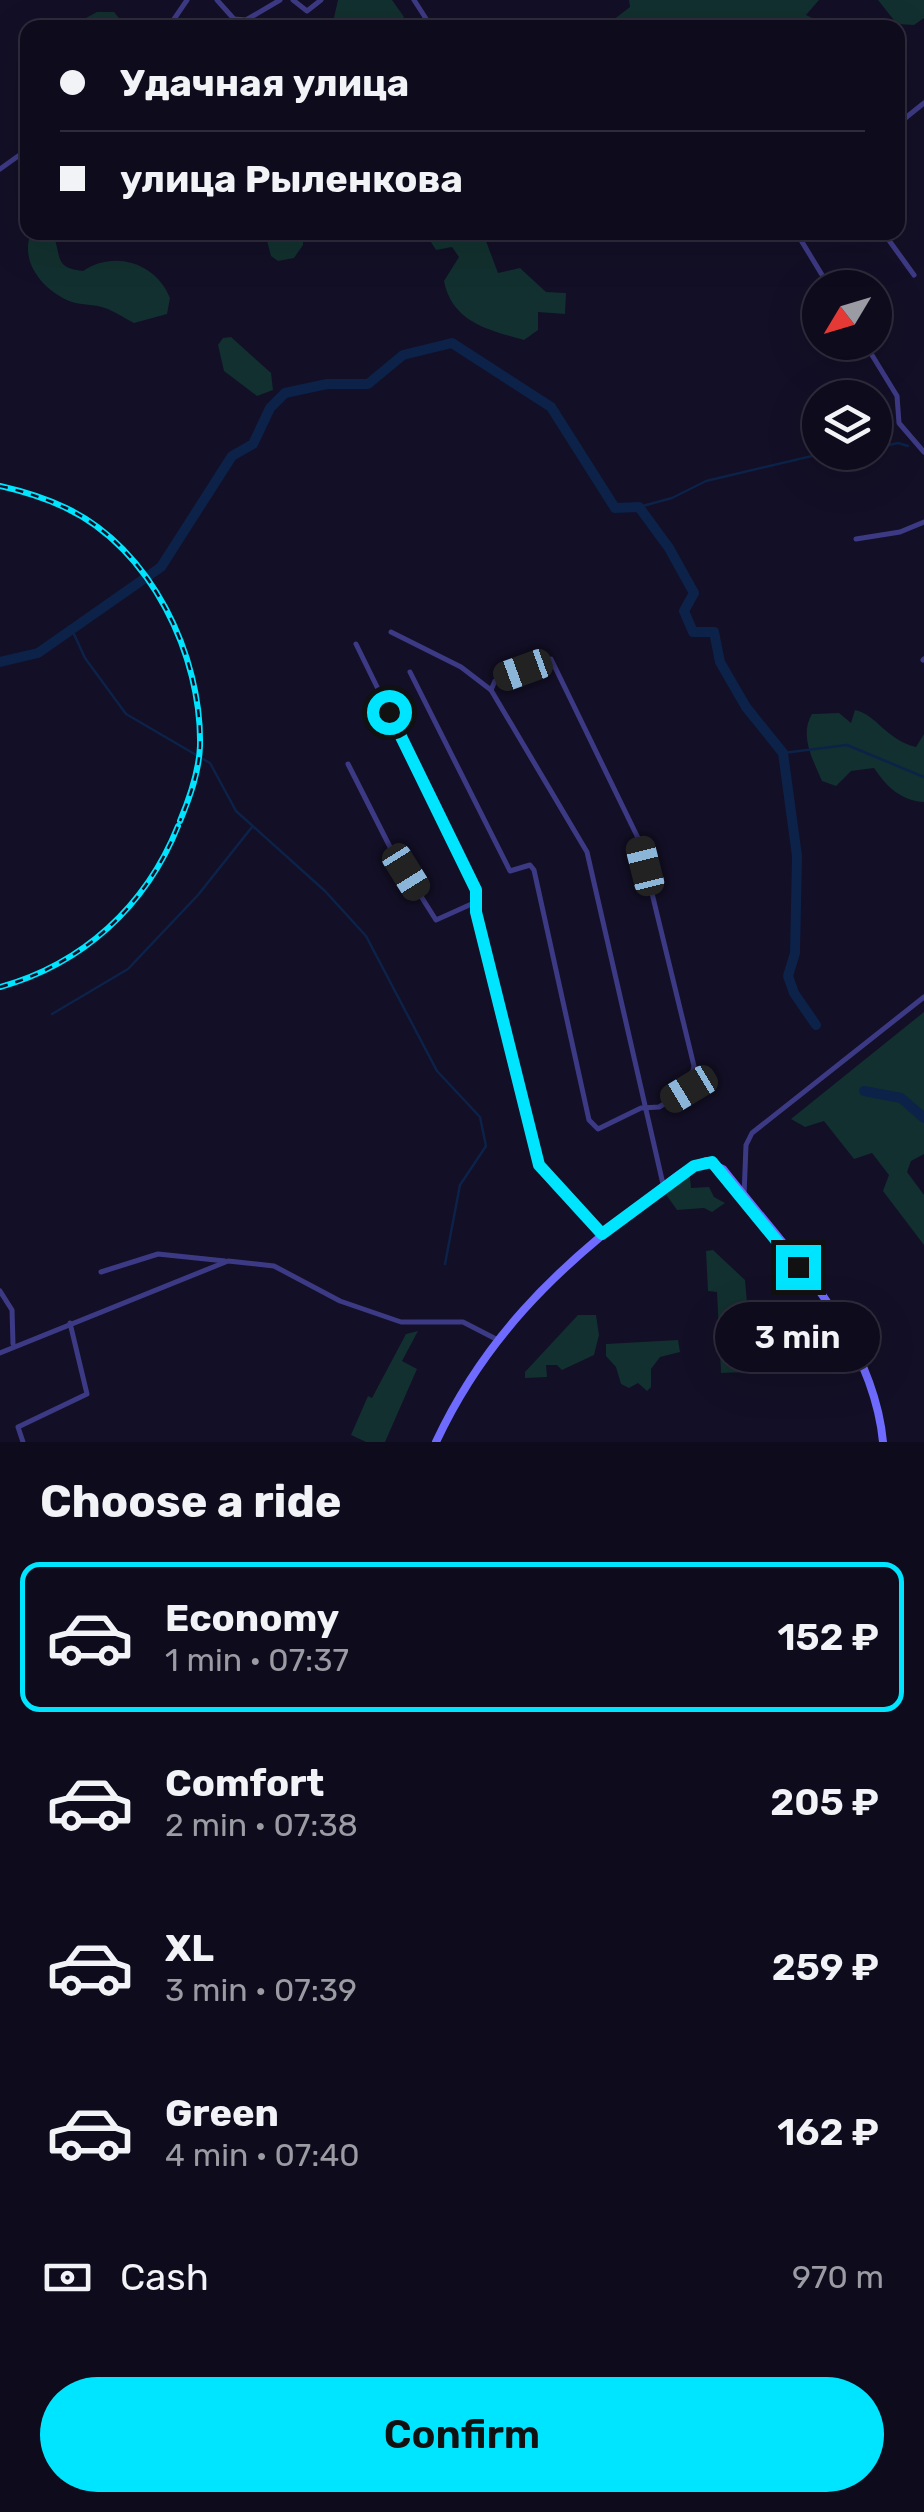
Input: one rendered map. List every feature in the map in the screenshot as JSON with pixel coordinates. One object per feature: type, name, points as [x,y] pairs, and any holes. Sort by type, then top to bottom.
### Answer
[{"type":"street","points":[[217,0],[234,19],[246,20],[280,0]]},
{"type":"street","points":[[293,0],[307,10],[321,0]]},
{"type":"street","points":[[801,240],[819,270]]},
{"type":"street","points":[[889,240],[914,275]]},
{"type":"street","points":[[875,360],[897,396],[899,422],[924,452]]},
{"type":"street","points":[[856,539],[900,532],[924,522]]},
{"type":"street","points":[[391,632],[461,667],[491,690],[587,852],[664,1188]]},
{"type":"street","points":[[356,644],[476,890],[539,1165],[602,1234]]},
{"type":"street","points":[[410,672],[510,871],[530,865],[534,870],[589,1120],[598,1129],[689,1089],[694,1066],[639,840],[551,659],[495,680],[491,690]]},
{"type":"street","points":[[348,764],[391,849],[436,920],[476,902]]},
{"type":"street","points":[[744,1196],[746,1145],[752,1134],[924,997]]},
{"type":"street","points":[[436,1442],[458,1398],[496,1339],[537,1292],[602,1234],[700,1162],[712,1162],[744,1196],[850,1338],[875,1393],[883,1442]]},
{"type":"street","points":[[102,1272],[158,1254],[274,1266],[365,1312],[410,1324],[463,1322],[496,1339]]},
{"type":"street","points":[[0,1352],[228,1261]]},
{"type":"street","points":[[0,1291],[12,1310],[14,1345]]},
{"type":"street","points":[[23,1442],[18,1427],[87,1394],[70,1323]]},
{"type":"green space","points":[[338,0],[392,0],[404,17],[401,20],[333,20]]},
{"type":"green space","points":[[629,0],[819,0],[806,15],[816,20],[613,20],[630,7]]},
{"type":"green space","points":[[878,0],[924,0],[924,18],[914,25],[894,20]]},
{"type":"green space","points":[[97,12],[114,12],[120,20],[82,20]]},
{"type":"green space","points":[[29,240],[55,240],[62,263],[73,269],[83,271],[107,261],[144,268],[155,276],[170,298],[167,314],[134,323],[105,308],[62,297],[36,275]]},
{"type":"green space","points":[[267,240],[303,240],[294,258],[278,261],[271,256]]},
{"type":"green space","points":[[430,240],[487,240],[498,273],[520,268],[546,292],[566,293],[565,314],[538,312],[538,330],[524,340],[473,322],[455,306],[444,281],[459,257],[452,247],[436,250]]},
{"type":"green space","points":[[231,337],[271,373],[273,390],[257,396],[224,371],[218,345],[223,338]]},
{"type":"green space","points":[[855,710],[906,744],[916,747],[924,734],[924,802],[895,791],[874,768],[851,771],[836,786],[822,781],[811,756],[808,722],[812,714],[839,713],[851,723]]},
{"type":"green space","points":[[924,1012],[924,1154],[911,1161],[907,1172],[924,1195],[924,1245],[883,1191],[889,1175],[872,1153],[854,1159],[824,1121],[805,1127],[791,1119]]},
{"type":"green space","points":[[690,1177],[691,1188],[709,1187],[714,1197],[725,1203],[712,1212],[704,1208],[677,1210],[665,1193]]},
{"type":"green space","points":[[713,1250],[745,1280],[749,1324],[764,1324],[767,1371],[721,1373],[717,1292],[708,1291],[706,1251]]},
{"type":"green space","points":[[578,1315],[596,1315],[599,1335],[594,1355],[562,1370],[557,1365],[546,1365],[547,1377],[525,1378],[525,1372]]},
{"type":"green space","points":[[418,1331],[402,1361],[417,1369],[385,1442],[366,1442],[351,1435],[368,1396],[372,1398],[406,1334]]},
{"type":"green space","points":[[678,1340],[680,1352],[660,1357],[651,1369],[651,1387],[647,1391],[638,1383],[629,1388],[621,1384],[616,1367],[606,1356],[606,1344]]},
{"type":"waterway","points":[[0,662],[38,653],[161,567],[232,456],[253,444],[270,408],[285,393],[327,384],[368,384],[403,355],[452,343],[551,407],[615,508],[639,507],[669,548],[694,593],[684,611],[693,632],[714,632],[720,662],[746,707],[783,753],[797,856],[795,953],[788,976],[794,993],[816,1025]]},
{"type":"waterway","points":[[892,444],[908,446]]},
{"type":"waterway","points":[[639,507],[672,498],[706,481],[802,458]]},
{"type":"waterway","points":[[73,632],[85,658],[126,714],[210,763],[236,811],[325,891],[366,936],[437,1071],[480,1117],[486,1146],[460,1185],[445,1264]]},
{"type":"waterway","points":[[783,753],[847,745],[924,777]]},
{"type":"waterway","points":[[52,1014],[128,969],[198,895],[252,827]]},
{"type":"waterway","points":[[864,1091],[901,1098],[924,1118]]},
{"type":"railway","points":[[0,486],[58,504],[96,526],[123,549],[166,608],[192,676],[198,712],[198,765],[180,821]]},
{"type":"railway","points":[[0,987],[58,963],[108,928],[148,882],[178,826]]},
{"type":"route","points":[[389,712],[476,890],[476,912],[539,1165],[602,1234],[700,1162],[718,1164],[798,1267]]}]
